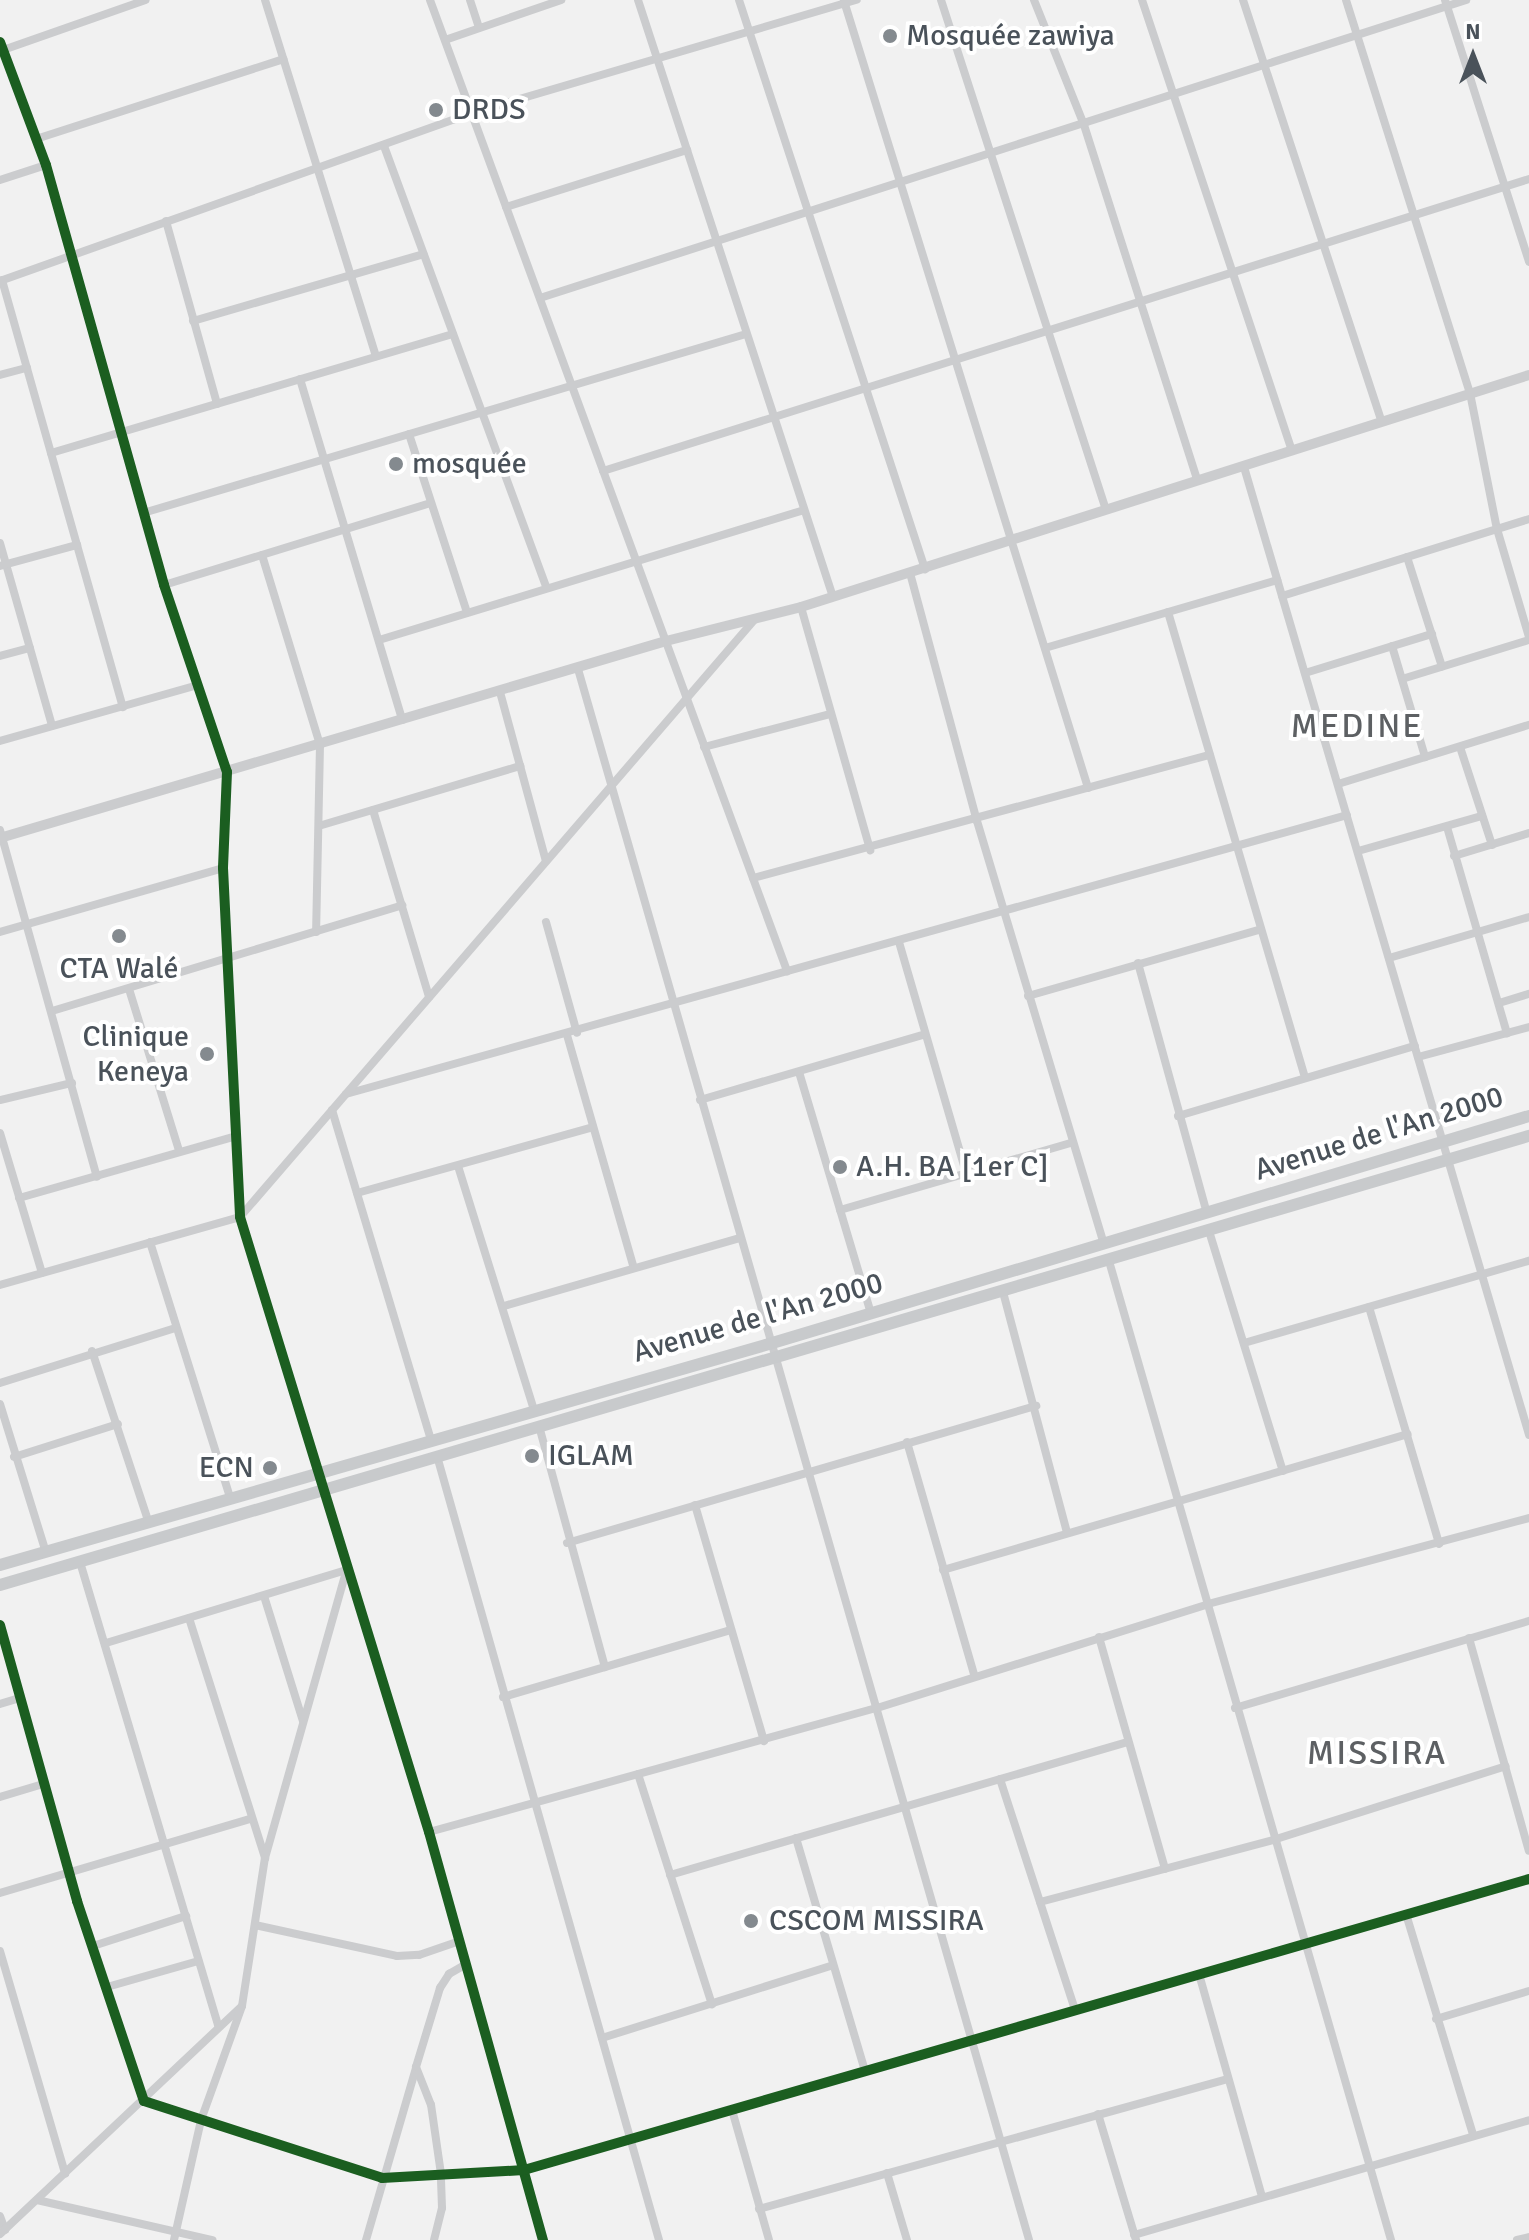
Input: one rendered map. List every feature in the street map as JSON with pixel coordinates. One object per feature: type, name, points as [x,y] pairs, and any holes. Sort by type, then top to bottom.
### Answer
[{"type":"main road","name":"Avenue de l'An 2000","points":[[0,1565],[430,1437],[769,1344],[1529,1116]]},
{"type":"main road","name":"Avenue de l'An 2000","points":[[0,1585],[322,1488],[778,1360],[1529,1136]]},
{"type":"street","points":[[146,0],[2,46],[46,165],[164,585],[195,686],[227,772],[223,868],[233,1137],[240,1217],[429,1832],[543,2240]]},
{"type":"street","points":[[265,0],[376,356]]},
{"type":"street","points":[[430,0],[666,641],[685,701],[787,971]]},
{"type":"street","points":[[470,0],[479,28]]},
{"type":"street","points":[[445,40],[561,0]]},
{"type":"street","points":[[638,0],[833,597]]},
{"type":"street","points":[[739,0],[925,569]]},
{"type":"street","points":[[123,707],[1,280],[472,113],[857,0]]},
{"type":"street","points":[[941,0],[1106,510]]},
{"type":"street","points":[[1034,0],[1084,125],[1138,303],[1197,480]]},
{"type":"street","points":[[1142,0],[1230,274],[1292,451]]},
{"type":"street","points":[[1243,0],[1321,245],[1382,422]]},
{"type":"street","points":[[1346,0],[1470,393],[1497,529],[1529,639],[1402,679]]},
{"type":"street","points":[[540,298],[1084,125],[1446,3],[1466,0]]},
{"type":"street","points":[[845,2],[1088,788]]},
{"type":"street","points":[[1446,3],[1529,262]]},
{"type":"street","points":[[36,139],[283,59]]},
{"type":"street","points":[[0,78],[12,74]]},
{"type":"street","points":[[384,146],[547,588]]},
{"type":"street","points":[[506,207],[687,150]]},
{"type":"street","points":[[0,180],[46,165]]},
{"type":"street","points":[[603,471],[1529,179]]},
{"type":"street","points":[[166,221],[217,404]]},
{"type":"street","points":[[193,321],[423,254]]},
{"type":"street","points":[[51,453],[453,334]]},
{"type":"street","points":[[143,513],[571,383],[746,334]]},
{"type":"street","points":[[0,375],[27,368]]},
{"type":"street","points":[[97,1177],[1,835],[320,745],[666,641],[801,607],[1529,375]]},
{"type":"street","points":[[300,379],[402,720]]},
{"type":"street","points":[[409,434],[467,613]]},
{"type":"street","points":[[1244,467],[1529,1435]]},
{"type":"street","points":[[164,585],[431,503]]},
{"type":"street","points":[[379,640],[803,510]]},
{"type":"street","points":[[1282,596],[1529,519]]},
{"type":"street","points":[[0,543],[3,565],[52,726]]},
{"type":"street","points":[[3,565],[77,545]]},
{"type":"street","points":[[262,555],[320,745],[322,825],[316,932]]},
{"type":"street","points":[[1407,557],[1442,667]]},
{"type":"street","points":[[910,573],[977,821],[1103,1242]]},
{"type":"street","points":[[1045,648],[1277,580]]},
{"type":"street","points":[[801,607],[870,850]]},
{"type":"street","points":[[1168,612],[1305,1076]]},
{"type":"street","points":[[0,1285],[240,1217],[755,619]]},
{"type":"street","points":[[1305,673],[1432,634]]},
{"type":"street","points":[[1392,646],[1425,757]]},
{"type":"street","points":[[0,656],[30,648]]},
{"type":"street","points":[[578,669],[769,1344],[778,1360],[1029,2240]]},
{"type":"street","points":[[0,741],[195,686]]},
{"type":"street","points":[[500,692],[546,861]]},
{"type":"street","points":[[704,747],[830,714]]},
{"type":"street","points":[[1338,784],[1529,725]]},
{"type":"street","points":[[1460,747],[1492,845]]},
{"type":"street","points":[[753,878],[870,850],[1210,755]]},
{"type":"street","points":[[322,825],[520,766]]},
{"type":"street","points":[[373,810],[429,997]]},
{"type":"street","points":[[346,1094],[577,1033],[787,971],[1347,815]]},
{"type":"street","points":[[1358,851],[1482,816]]},
{"type":"street","points":[[1447,827],[1507,1033]]},
{"type":"street","points":[[1454,856],[1529,833]]},
{"type":"street","points":[[0,932],[223,868]]},
{"type":"street","points":[[52,1011],[226,961],[402,905]]},
{"type":"street","points":[[1389,958],[1529,917]]},
{"type":"street","points":[[546,922],[577,1033]]},
{"type":"street","points":[[1028,996],[1261,929]]},
{"type":"street","points":[[899,942],[966,1173]]},
{"type":"street","points":[[1138,963],[1207,1213]]},
{"type":"street","points":[[129,989],[179,1151]]},
{"type":"street","points":[[1499,1003],[1529,994]]},
{"type":"street","points":[[1418,1057],[1529,1027]]},
{"type":"street","points":[[700,1100],[925,1034]]},
{"type":"street","points":[[567,1035],[634,1268]]},
{"type":"street","points":[[1178,1116],[1415,1046]]},
{"type":"street","points":[[799,1072],[871,1313]]},
{"type":"street","points":[[0,1100],[72,1083]]},
{"type":"street","points":[[332,1110],[430,1437]]},
{"type":"street","points":[[357,1193],[593,1127]]},
{"type":"street","points":[[0,1133],[42,1273]]},
{"type":"street","points":[[19,1198],[233,1137]]},
{"type":"street","points":[[840,1210],[1071,1143]]},
{"type":"street","points":[[458,1166],[534,1410]]},
{"type":"street","points":[[1209,1231],[1283,1471]]},
{"type":"street","points":[[504,1306],[739,1238]]},
{"type":"street","points":[[150,1242],[230,1497]]},
{"type":"street","points":[[1109,1261],[1273,1840],[1391,2240]]},
{"type":"street","points":[[1244,1343],[1529,1261]]},
{"type":"street","points":[[1003,1292],[1036,1406],[1067,1533]]},
{"type":"street","points":[[1369,1307],[1439,1544]]},
{"type":"street","points":[[0,1383],[92,1351],[175,1328]]},
{"type":"street","points":[[92,1351],[148,1520]]},
{"type":"street","points":[[0,1404],[46,1553]]},
{"type":"street","points":[[567,1543],[1036,1406]]},
{"type":"street","points":[[14,1457],[118,1424]]},
{"type":"street","points":[[539,1426],[567,1543],[605,1667]]},
{"type":"street","points":[[943,1570],[1407,1434]]},
{"type":"street","points":[[907,1442],[974,1674]]},
{"type":"street","points":[[437,1456],[659,2240]]},
{"type":"street","points":[[695,1505],[764,1741]]},
{"type":"street","points":[[429,1832],[534,1800],[764,1741],[877,1708],[974,1674],[1208,1604],[1529,1518]]},
{"type":"street","points":[[80,1562],[218,2026]]},
{"type":"street","points":[[106,1643],[347,1570]]},
{"type":"street","points":[[175,2236],[201,2120],[242,2006],[265,1858],[347,1570]]},
{"type":"street","points":[[264,1596],[303,1724]]},
{"type":"street","points":[[189,1618],[250,1819],[265,1858]]},
{"type":"street","points":[[1235,1708],[1529,1621]]},
{"type":"street","points":[[0,1625],[69,1872],[144,2101]]},
{"type":"street","points":[[503,1697],[730,1630]]},
{"type":"street","points":[[1099,1637],[1165,1869]]},
{"type":"street","points":[[1469,1638],[1529,1851]]},
{"type":"street","points":[[0,1704],[20,1698]]},
{"type":"street","points":[[670,1875],[1128,1742]]},
{"type":"street","points":[[1040,1902],[1273,1840],[1506,1766]]},
{"type":"street","points":[[638,1774],[712,2004]]},
{"type":"street","points":[[1000,1779],[1075,2010]]},
{"type":"street","points":[[0,1797],[43,1784]]},
{"type":"street","points":[[0,1893],[250,1819]]},
{"type":"street","points":[[796,1838],[865,2071]]},
{"type":"street","points":[[144,2101],[382,2178],[524,2170],[1529,1879]]},
{"type":"street","points":[[1406,1914],[1473,2135]]},
{"type":"street","points":[[93,1946],[186,1916]]},
{"type":"street","points":[[255,1925],[397,1956],[419,1955],[460,1941]]},
{"type":"street","points":[[0,1951],[2,1970],[65,2174]]},
{"type":"street","points":[[107,1987],[198,1961]]},
{"type":"street","points":[[366,2240],[440,1988],[449,1974],[466,1964]]},
{"type":"street","points":[[602,2038],[833,1965]]},
{"type":"street","points":[[1199,1974],[1262,2196]]},
{"type":"street","points":[[1436,2019],[1529,1991]]},
{"type":"street","points":[[2,2232],[242,2006]]},
{"type":"street","points":[[416,2067],[431,2105],[441,2174],[442,2208],[434,2240]]},
{"type":"street","points":[[759,2209],[1227,2079]]},
{"type":"street","points":[[732,2110],[769,2240]]},
{"type":"street","points":[[1098,2114],[1135,2237],[1262,2196],[1529,2120]]},
{"type":"street","points":[[887,2173],[907,2240]]},
{"type":"street","points":[[37,2200],[175,2236],[212,2240]]},
{"type":"street","points":[[0,2216],[2,2232]]},
{"type":"street","points":[[1517,2240],[1529,2237]]},
{"type":"cycle path","points":[[0,42],[46,165],[164,585],[227,772],[223,868],[240,1217],[429,1832],[543,2240]]},
{"type":"cycle path","points":[[0,1625],[77,1901],[144,2101],[382,2178],[524,2170],[1529,1879]]},
{"type":"place","name":"Mosquée zawiya","points":[[890,36]]},
{"type":"place","name":"DRDS","points":[[436,110]]},
{"type":"place","name":"mosquée","points":[[396,464]]},
{"type":"place","name":"CTA Walé","points":[[119,936]]},
{"type":"place","name":"Clinique Keneya","points":[[207,1054]]},
{"type":"place","name":"A.H. BA [1er C]","points":[[840,1167]]},
{"type":"place","name":"IGLAM","points":[[532,1456]]},
{"type":"place","name":"ECN","points":[[270,1468]]},
{"type":"place","name":"CSCOM MISSIRA","points":[[751,1921]]},
{"type":"district","name":"MEDINE","points":[[1357,727]]},
{"type":"district","name":"MISSIRA","points":[[1377,1754]]}]
